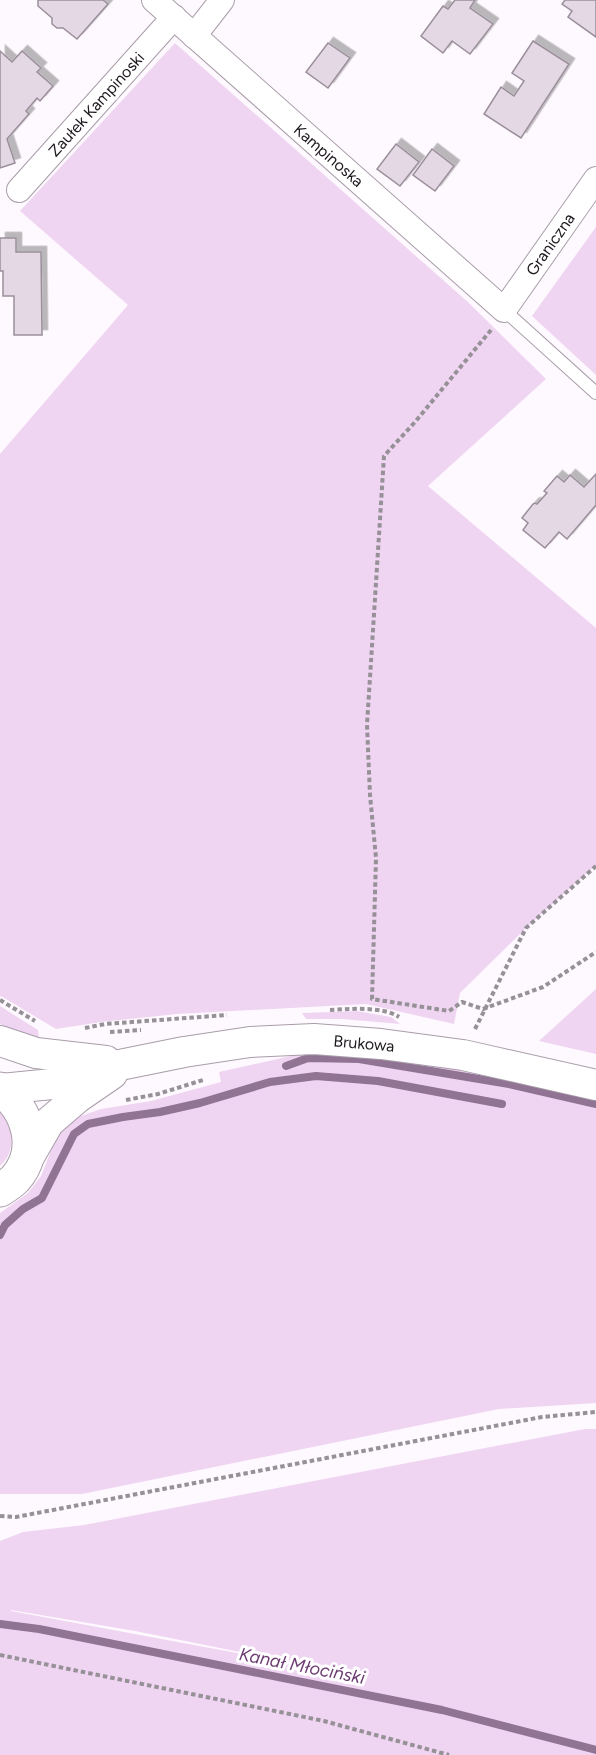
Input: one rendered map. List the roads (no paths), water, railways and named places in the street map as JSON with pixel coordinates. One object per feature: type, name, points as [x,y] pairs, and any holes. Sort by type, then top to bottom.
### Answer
[{"type":"main road","points":[[0,1089],[24,1114],[30,1137],[26,1162],[15,1178],[0,1190]]},
{"type":"street","name":"Kampinoska","points":[[154,0],[504,310]]},
{"type":"street","points":[[194,36],[222,0]]},
{"type":"street","name":"Zaułek Kampinoski","points":[[19,190],[174,17]]},
{"type":"street","name":"Graniczna","points":[[504,310],[596,178]]},
{"type":"street","name":"Brukowa","points":[[0,1089],[52,1084],[130,1063],[250,1042],[314,1039],[381,1044],[463,1055],[596,1085]]},
{"type":"street","points":[[0,1041],[46,1055],[130,1063]]},
{"type":"street","name":"Brukowa","points":[[26,1162],[49,1122],[77,1098],[130,1063]]},
{"type":"lane","points":[[504,310],[596,393]]},
{"type":"waterway","points":[[286,1066],[308,1058],[359,1059],[509,1084],[596,1104]]},
{"type":"waterway","points":[[0,1235],[5,1225],[23,1209],[42,1198],[74,1134],[88,1124],[200,1103],[270,1082],[316,1076],[378,1081],[502,1104]]},
{"type":"waterway","name":"Kanał Młociński","points":[[0,1624],[39,1629],[442,1710],[596,1750]]}]
